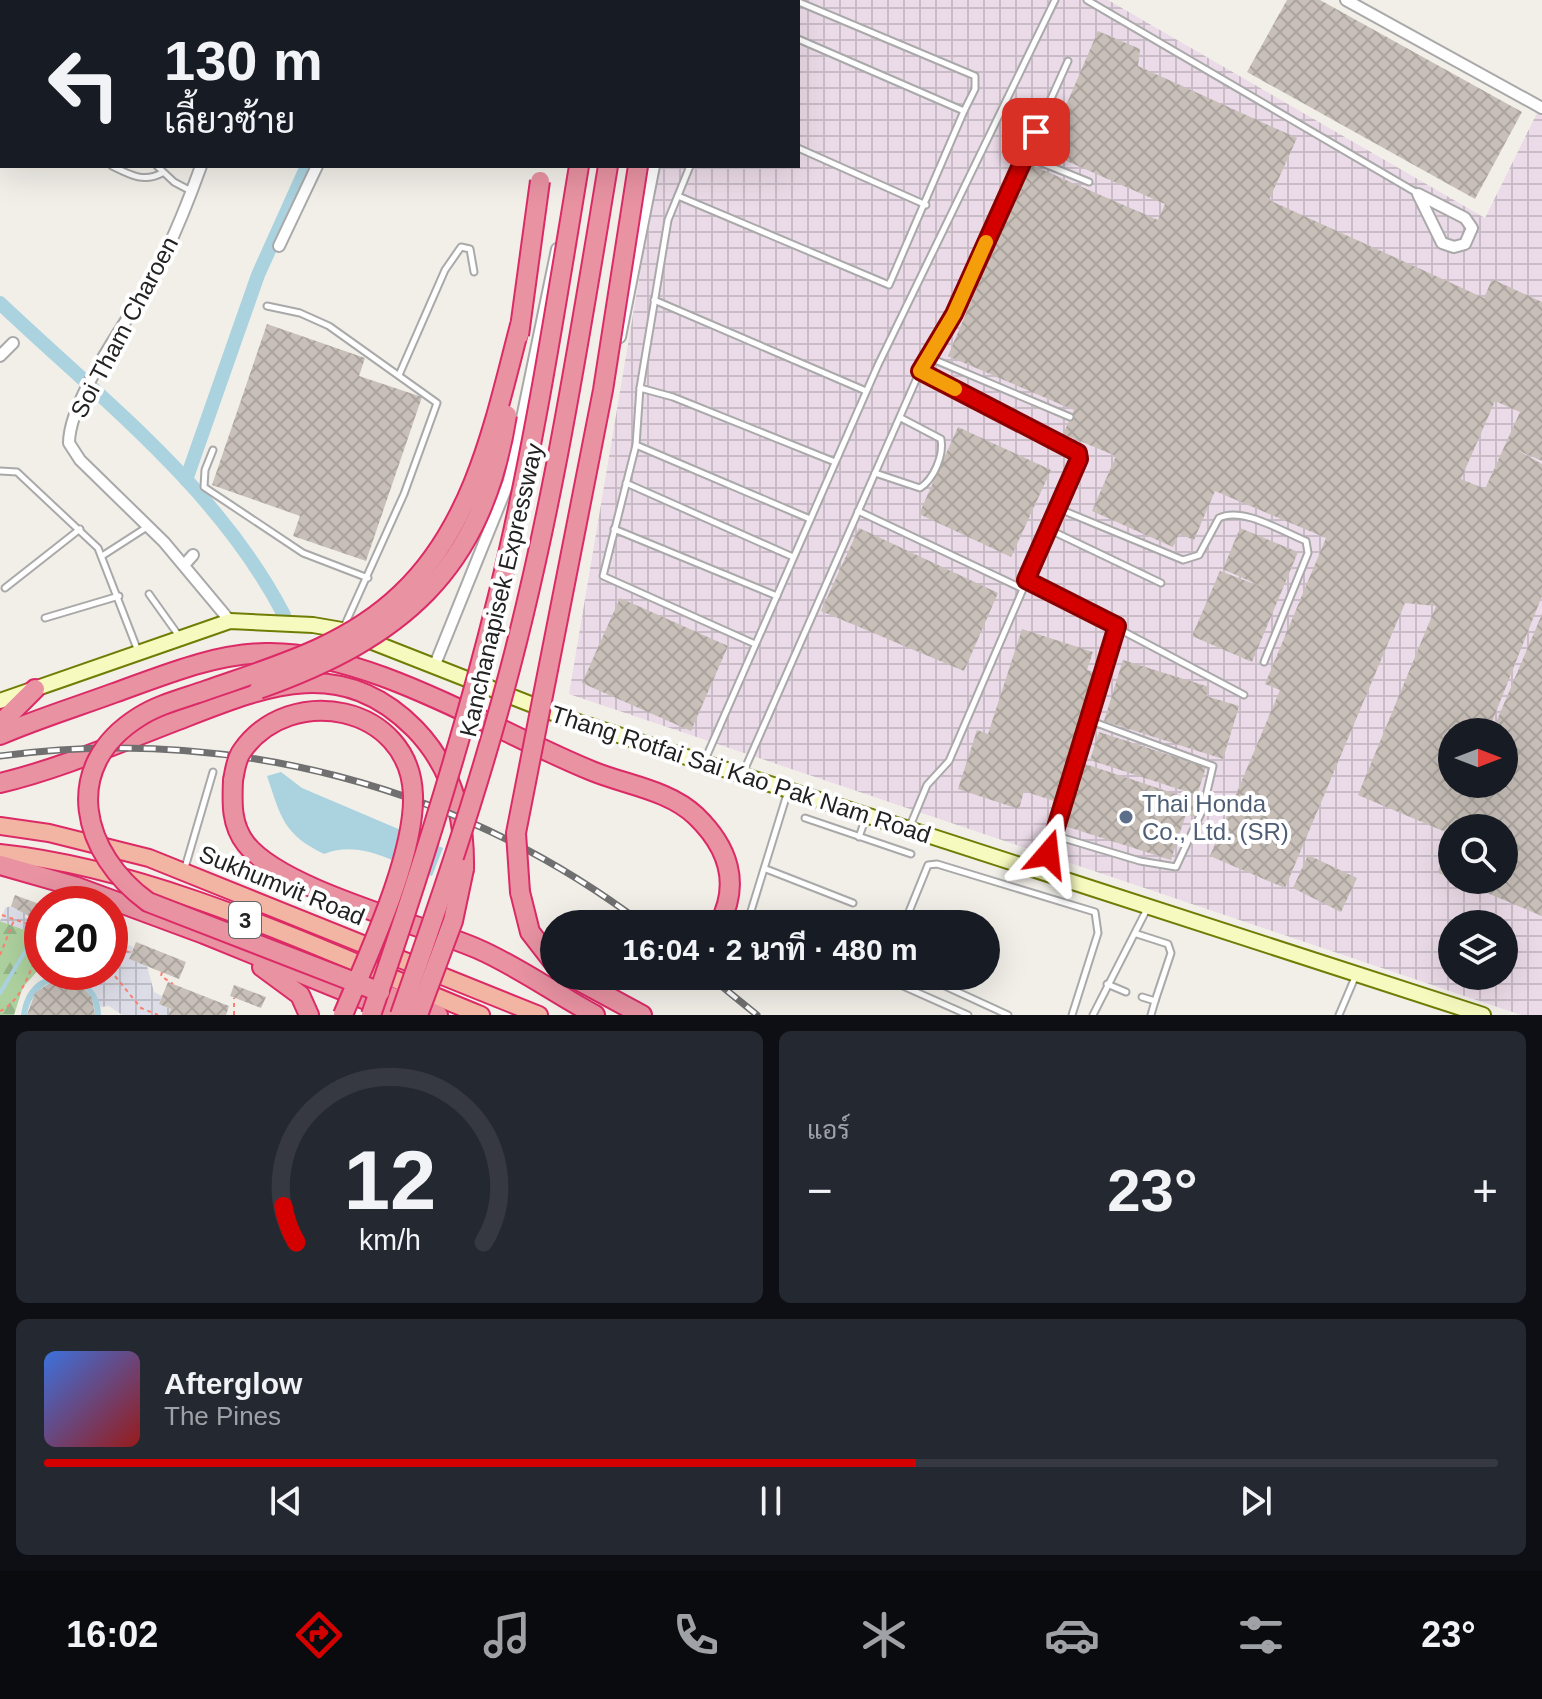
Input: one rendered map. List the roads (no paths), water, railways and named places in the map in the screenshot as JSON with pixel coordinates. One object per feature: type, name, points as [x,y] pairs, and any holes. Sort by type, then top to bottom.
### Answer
[{"type":"highway","points":[[0,783],[46,770],[142,734],[362,645],[421,600],[457,555],[487,494],[498,460],[542,168]]},
{"type":"highway","name":"Kanchanapisek Expressway","points":[[371,1015],[437,820],[499,594],[538,404],[576,168]]},
{"type":"highway","name":"Kanchanapisek Expressway","points":[[401,1015],[493,733],[527,598],[565,424],[608,168]]},
{"type":"highway","points":[[540,948],[524,916],[515,864],[518,819],[603,390],[638,168]]},
{"type":"highway","points":[[438,1015],[148,902],[126,886],[100,853],[88,814],[89,792],[103,752],[139,717],[314,651],[357,630],[404,592],[445,540],[476,479],[520,325]]},
{"type":"highway","points":[[0,735],[200,664],[262,652],[314,656],[406,688],[595,773],[675,801],[694,814],[718,840],[727,857],[731,890],[724,910]]},
{"type":"highway","points":[[259,689],[302,682],[327,683],[369,695],[424,738],[445,771],[463,826],[464,869],[453,921],[418,1015]]},
{"type":"highway","points":[[0,710],[35,689]]},
{"type":"highway","points":[[0,724],[35,689]]},
{"type":"highway","points":[[343,1015],[401,865],[412,816],[409,773],[394,746],[377,727],[342,711],[310,709],[280,720],[239,753],[233,780],[232,813],[238,832],[263,862],[349,901],[478,949],[595,1015]]},
{"type":"highway","name":"Sukhumvit Road","points":[[0,826],[105,845],[184,872],[539,1015]]},
{"type":"highway","name":"Sukhumvit Road","points":[[0,853],[125,876],[198,901],[481,1015]]},
{"type":"highway","points":[[0,865],[77,887],[204,934],[401,1015]]},
{"type":"highway","points":[[524,916],[540,933]]},
{"type":"highway","points":[[204,934],[289,984],[300,995],[309,1015]]},
{"type":"highway","points":[[596,990],[642,1015]]},
{"type":"main road","name":"Thang Rotfai Sai Kao Pak Nam Road","points":[[0,701],[230,621],[313,625],[342,630],[545,710],[1483,1015]]},
{"type":"street","points":[[1346,0],[1542,108]]},
{"type":"street","name":"Soi Tham Charoen","points":[[200,168],[154,276],[97,368],[69,434],[74,453],[185,564],[230,621]]},
{"type":"street","points":[[279,246],[316,168]]},
{"type":"street","points":[[434,667],[509,481],[524,424],[576,168]]},
{"type":"street","points":[[545,710],[654,168]]},
{"type":"street","points":[[1418,194],[1465,218],[1472,228],[1465,244],[1454,247],[1442,243],[1418,194]]},
{"type":"street","points":[[0,356],[13,343]]},
{"type":"street","points":[[185,564],[193,555]]},
{"type":"lane","points":[[703,763],[866,391],[1055,0]]},
{"type":"lane","points":[[1087,0],[1418,194]]},
{"type":"lane","points":[[678,196],[889,285],[975,89],[975,76],[800,3]]},
{"type":"lane","points":[[800,40],[964,111]]},
{"type":"lane","points":[[742,775],[920,371],[954,314],[1068,61]]},
{"type":"lane","points":[[800,149],[926,205]]},
{"type":"lane","points":[[1025,156],[1089,182]]},
{"type":"lane","points":[[116,168],[141,179],[162,173]]},
{"type":"lane","points":[[158,168],[191,192]]},
{"type":"lane","points":[[689,168],[668,220],[640,388],[636,445],[603,576],[609,582],[755,644]]},
{"type":"lane","points":[[399,375],[445,270],[461,247],[470,249],[474,272]]},
{"type":"lane","points":[[654,300],[866,391]]},
{"type":"lane","points":[[267,306],[300,313],[329,326],[437,403],[368,578],[342,630]]},
{"type":"lane","points":[[928,357],[1070,417]]},
{"type":"lane","points":[[909,829],[927,785],[949,761],[1079,459],[1078,453],[920,371]]},
{"type":"lane","points":[[640,388],[673,397],[835,462]]},
{"type":"lane","points":[[875,473],[920,488],[928,483],[936,466],[941,439],[901,418]]},
{"type":"lane","points":[[636,445],[810,519]]},
{"type":"lane","points":[[213,450],[205,470],[204,487],[303,553],[368,578]]},
{"type":"lane","points":[[0,471],[17,472],[80,529],[101,557],[119,596],[138,652]]},
{"type":"lane","points":[[626,483],[794,557]]},
{"type":"lane","points":[[1057,508],[1183,560],[1199,555],[1219,518],[1229,514],[1306,541],[1308,553],[1264,662]]},
{"type":"lane","points":[[858,511],[1021,588]]},
{"type":"lane","points":[[101,557],[148,527]]},
{"type":"lane","points":[[5,588],[80,529]]},
{"type":"lane","points":[[614,529],[777,596]]},
{"type":"lane","points":[[1048,529],[1161,583]]},
{"type":"lane","points":[[1026,580],[1244,695]]},
{"type":"lane","points":[[149,594],[180,637]]},
{"type":"lane","points":[[45,618],[119,596]]},
{"type":"lane","points":[[1042,872],[1091,721],[1117,626]]},
{"type":"lane","points":[[1053,835],[1140,861],[1176,867],[1203,809],[1213,766],[1091,721]]},
{"type":"lane","points":[[184,872],[213,772]]},
{"type":"lane","points":[[752,910],[788,790]]},
{"type":"lane","points":[[859,837],[867,816]]},
{"type":"lane","points":[[805,818],[911,854]]},
{"type":"lane","points":[[910,910],[928,865],[937,864],[1095,912],[1098,933],[1072,1015]]},
{"type":"lane","points":[[766,869],[853,903]]},
{"type":"lane","points":[[1093,1015],[1107,984],[1137,934],[1148,907]]},
{"type":"lane","points":[[1137,934],[1168,944],[1171,948],[1151,1015]]},
{"type":"lane","points":[[1339,1015],[1356,974]]},
{"type":"lane","points":[[1107,984],[1126,992]]},
{"type":"lane","points":[[912,990],[968,1015]]},
{"type":"lane","points":[[954,990],[1008,1015]]},
{"type":"lane","points":[[1142,997],[1155,1001]]},
{"type":"water","points":[[281,772],[302,788],[443,848],[432,876],[365,851],[338,850],[324,854],[310,847],[285,823],[276,803],[267,776]]},
{"type":"water","points":[[40,990],[32,1000],[27,1015],[21,1015],[26,998],[30,991]]},
{"type":"water","points":[[86,990],[95,993],[101,1015],[95,1015],[92,1000]]},
{"type":"waterway","points":[[186,480],[258,275],[306,168]]},
{"type":"waterway","points":[[0,303],[156,448],[192,486],[257,569],[284,615]]},
{"type":"waterway","points":[[0,993],[24,953]]},
{"type":"railway","points":[[0,756],[86,749],[171,750],[255,759],[338,776],[419,802],[497,835],[572,876],[622,910]]},
{"type":"railway","points":[[726,990],[757,1015]]},
{"type":"place","name":"Thai Honda Co., Ltd. (SR)","points":[[1126,817]]}]
